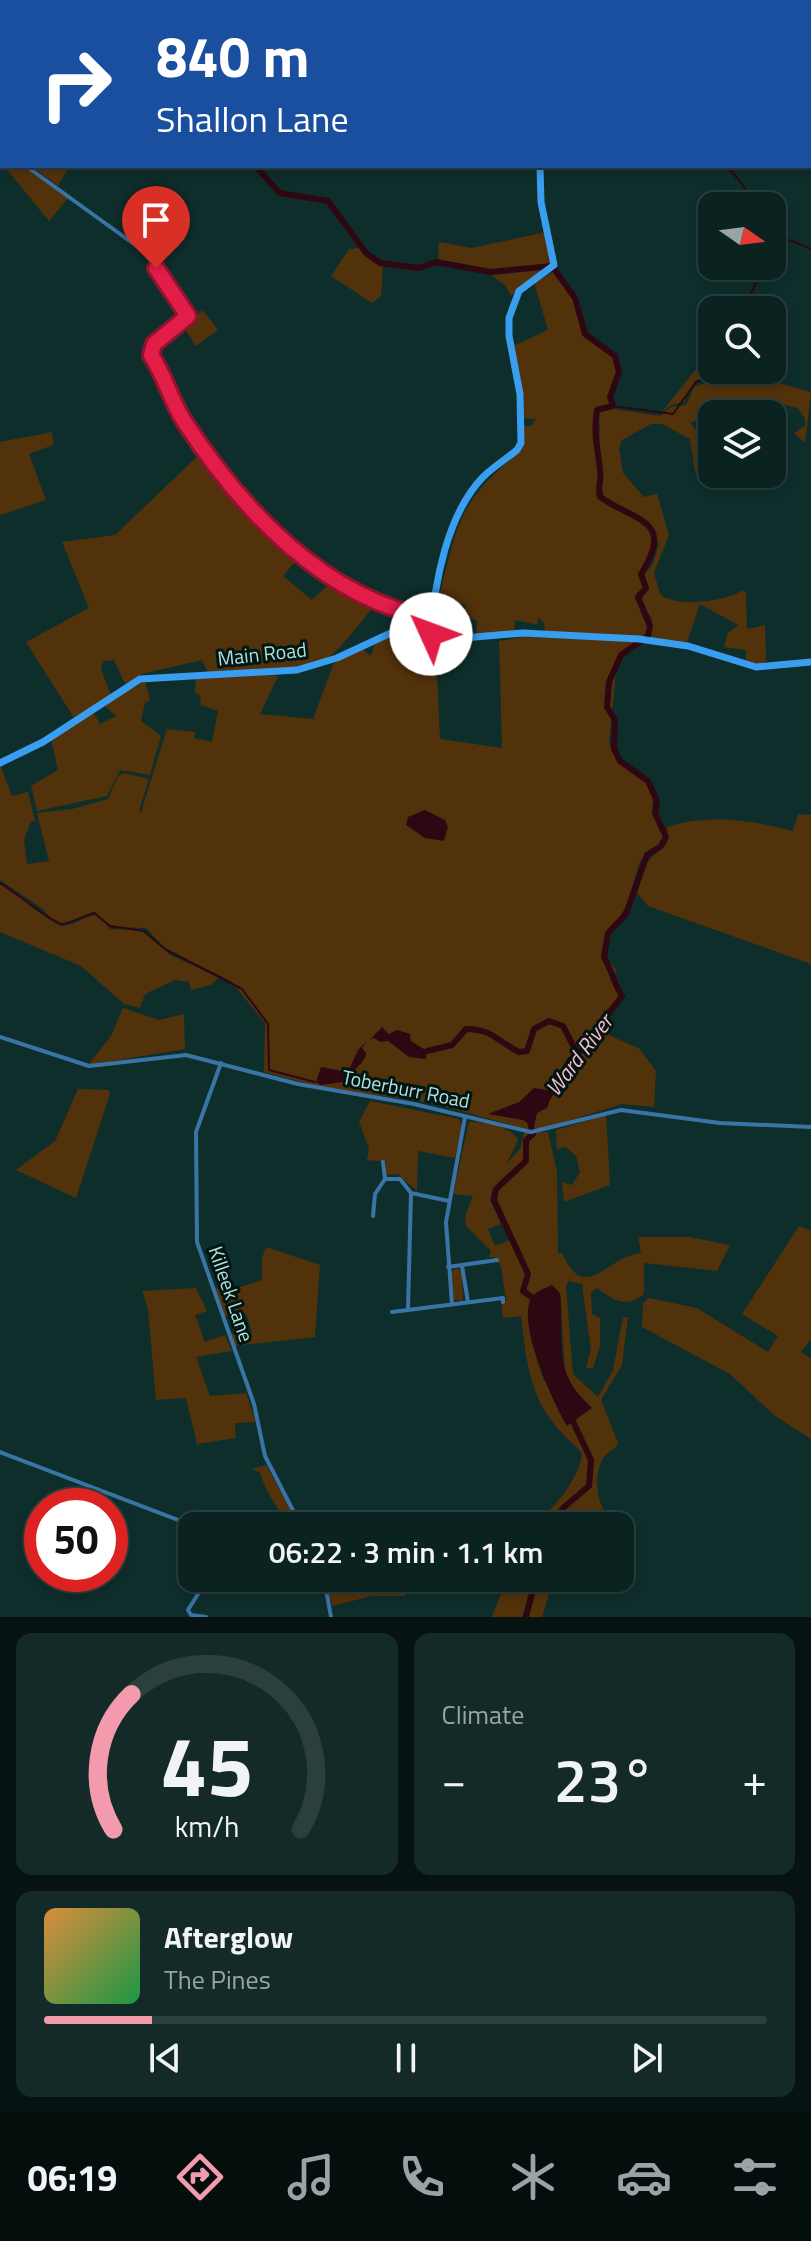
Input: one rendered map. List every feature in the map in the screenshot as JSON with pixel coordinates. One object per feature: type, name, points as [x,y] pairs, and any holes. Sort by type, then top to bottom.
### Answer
[{"type":"main road","points":[[431,634],[432,618],[460,512],[484,477],[520,447],[520,394],[509,336],[509,318],[519,291],[553,267],[541,202],[540,168]]},
{"type":"main road","name":"Main Road","points":[[0,763],[43,742],[140,679],[297,670],[337,658],[388,633],[463,638],[533,634],[639,639],[688,646],[756,667],[811,662]]},
{"type":"street","points":[[29,168],[145,252],[188,313],[187,319],[151,346],[151,355],[183,420],[269,528],[363,597],[432,618]]},
{"type":"street","name":"Toberburr Road","points":[[0,1037],[81,1066],[117,1064],[176,1053],[298,1084],[414,1104],[531,1132],[621,1110],[720,1123],[811,1127]]},
{"type":"street","name":"Killeek Lane","points":[[221,1063],[196,1132],[197,1242],[254,1404],[265,1456],[294,1512]]},
{"type":"street","points":[[452,1304],[445,1245],[449,1201],[465,1117]]},
{"type":"street","points":[[373,1216],[375,1194],[385,1179],[385,1165]]},
{"type":"street","points":[[385,1179],[400,1179],[411,1193],[408,1309]]},
{"type":"street","points":[[411,1193],[449,1201]]},
{"type":"street","points":[[448,1267],[497,1260]]},
{"type":"street","points":[[462,1266],[468,1302]]},
{"type":"street","points":[[392,1312],[503,1298],[503,1302]]},
{"type":"street","points":[[0,1452],[178,1520]]},
{"type":"street","points":[[183,1617],[189,1613],[200,1592]]},
{"type":"street","points":[[327,1592],[331,1617]]},
{"type":"street","points":[[189,1613],[206,1617]]},
{"type":"shaded area","points":[[6,168],[26,168],[68,198],[49,221]]},
{"type":"shaded area","points":[[36,168],[69,168],[58,186]]},
{"type":"shaded area","points":[[546,232],[552,265],[493,270],[438,260],[439,242],[472,248]]},
{"type":"shaded area","points":[[359,248],[383,266],[381,296],[372,303],[331,276],[349,249]]},
{"type":"shaded area","points":[[548,267],[511,296],[505,285],[491,275]]},
{"type":"shaded area","points":[[555,271],[583,313],[582,328],[619,365],[612,405],[597,406],[596,411],[595,456],[600,466],[599,411],[615,409],[660,416],[671,407],[686,405],[695,386],[703,384],[782,384],[811,392],[805,443],[794,433],[805,426],[805,419],[798,408],[786,405],[786,400],[698,400],[698,420],[690,423],[698,432],[698,471],[695,472],[690,439],[662,424],[651,424],[622,440],[619,448],[623,473],[644,497],[657,494],[669,535],[654,573],[660,594],[677,601],[701,602],[725,598],[743,590],[746,593],[747,629],[765,625],[766,661],[763,666],[746,663],[746,650],[724,647],[728,633],[738,625],[700,604],[687,642],[650,639],[652,618],[640,603],[650,624],[645,638],[545,632],[544,623],[538,617],[537,625],[515,620],[514,631],[476,635],[477,621],[464,615],[466,605],[439,597],[457,531],[472,500],[484,484],[521,451],[522,426],[531,426],[536,419],[521,418],[524,398],[513,346],[548,330],[534,282]],"holes":[[[600,475],[605,499],[642,517],[649,528],[606,503],[598,493]],[[650,529],[659,543],[653,564],[644,575],[647,591],[640,602],[644,587],[642,570],[652,551],[654,538]]]},
{"type":"shaded area","points":[[203,310],[218,330],[196,346],[183,326]]},
{"type":"shaded area","points":[[698,367],[698,380],[684,402],[671,405],[661,413]]},
{"type":"shaded area","points":[[52,432],[53,445],[29,454],[46,500],[0,515],[0,442]]},
{"type":"shaded area","points":[[204,450],[270,534],[300,556],[283,576],[312,600],[333,580],[375,605],[331,656],[299,669],[208,672],[202,660],[142,674],[125,684],[114,660],[103,661],[101,669],[111,696],[74,718],[26,642],[89,608],[62,542],[115,535]]},
{"type":"shaded area","points":[[391,636],[433,638],[428,664],[437,675],[440,739],[502,748],[499,641],[524,637],[643,642],[630,648],[617,661],[609,744],[620,761],[646,778],[653,797],[652,812],[668,840],[667,827],[683,823],[730,820],[793,831],[798,814],[811,815],[811,964],[648,906],[637,893],[647,862],[668,842],[640,861],[626,907],[606,936],[605,955],[616,970],[613,985],[621,996],[600,1031],[640,1049],[656,1071],[654,1107],[622,1104],[539,1130],[529,1130],[432,1103],[320,1087],[264,1072],[265,1023],[231,981],[166,949],[146,928],[111,927],[95,912],[61,924],[53,922],[43,909],[0,880],[0,765],[12,796],[28,792],[35,821],[31,821],[24,840],[27,864],[49,861],[37,813],[72,809],[108,799],[118,776],[124,773],[149,779],[141,812],[167,729],[195,732],[194,738],[212,742],[218,711],[201,705],[200,695],[195,693],[196,679],[253,674],[278,676],[260,714],[313,719],[334,663],[362,649],[371,656],[375,643]]},
{"type":"shaded area","points":[[145,681],[150,700],[145,703],[141,721],[161,736],[150,775],[120,770],[107,796],[37,811],[31,786],[58,770],[51,739],[93,712],[100,724],[116,716],[104,705]]},
{"type":"shaded area","points":[[425,810],[445,820],[448,827],[444,841],[425,838],[406,825],[408,817]]},
{"type":"shaded area","points":[[0,884],[58,925],[67,926],[98,915],[110,929],[142,930],[170,955],[219,977],[211,985],[191,990],[189,982],[175,980],[145,994],[140,1008],[124,1004],[81,966],[0,932]]},
{"type":"shaded area","points":[[123,1008],[159,1020],[184,1014],[185,1049],[88,1065],[111,1036]]},
{"type":"shaded area","points":[[382,1027],[389,1034],[397,1030],[410,1034],[411,1041],[427,1051],[426,1059],[409,1057],[388,1041],[370,1040]]},
{"type":"shaded area","points":[[368,1040],[362,1048],[365,1057],[349,1081],[321,1085],[316,1082],[321,1067],[348,1072],[358,1050]]},
{"type":"shaded area","points":[[534,1088],[553,1091],[547,1108],[537,1113],[534,1127],[523,1120],[488,1114],[519,1102]]},
{"type":"shaded area","points":[[78,1089],[109,1090],[110,1094],[76,1198],[16,1170],[55,1141]]},
{"type":"shaded area","points":[[370,1101],[459,1119],[462,1126],[455,1158],[418,1151],[417,1191],[398,1174],[386,1175],[386,1162],[367,1160],[369,1148],[359,1122]]},
{"type":"shaded area","points":[[606,1115],[610,1185],[564,1202],[562,1182],[572,1185],[580,1172],[576,1156],[566,1147],[557,1149],[556,1130]]},
{"type":"shaded area","points":[[469,1122],[496,1125],[514,1135],[518,1140],[507,1163],[520,1149],[524,1133],[548,1132],[557,1172],[558,1253],[562,1253],[579,1276],[597,1274],[628,1256],[641,1253],[638,1237],[689,1237],[730,1245],[717,1271],[644,1263],[644,1294],[637,1299],[620,1301],[597,1288],[591,1292],[592,1314],[600,1318],[600,1346],[593,1368],[586,1368],[591,1350],[582,1284],[569,1281],[566,1286],[573,1374],[598,1397],[613,1370],[623,1317],[628,1317],[622,1365],[601,1400],[618,1443],[604,1457],[597,1478],[598,1493],[605,1512],[560,1512],[564,1505],[559,1512],[547,1512],[572,1481],[582,1453],[555,1425],[538,1397],[526,1357],[521,1316],[503,1318],[501,1302],[506,1301],[501,1266],[494,1257],[489,1257],[491,1251],[466,1226],[465,1216],[473,1196],[453,1194]],"holes":[[[493,1185],[492,1198],[531,1276],[527,1276],[510,1240],[495,1246],[488,1229],[501,1224],[490,1200]],[[560,1293],[565,1373],[569,1384],[592,1408],[544,1381],[529,1325],[528,1314],[534,1294]]]},
{"type":"shaded area","points":[[799,1226],[811,1231],[811,1339],[801,1352],[811,1359],[811,1439],[775,1416],[730,1374],[642,1327],[643,1303],[649,1298],[697,1308],[768,1352],[778,1336],[742,1314]]},
{"type":"shaded area","points":[[266,1247],[320,1265],[315,1337],[234,1346],[230,1334],[252,1332],[246,1314],[223,1316],[213,1289],[241,1287],[262,1280],[262,1258]]},
{"type":"shaded area","points":[[458,1268],[462,1273],[463,1301],[454,1300],[451,1272]]},
{"type":"shaded area","points":[[552,1285],[560,1293],[565,1369],[579,1394],[592,1408],[567,1426],[538,1363],[529,1326],[531,1299],[537,1292]]},
{"type":"shaded area","points":[[196,1288],[207,1311],[195,1315],[205,1342],[225,1335],[232,1351],[196,1357],[210,1396],[246,1393],[256,1422],[235,1423],[236,1438],[197,1444],[186,1398],[156,1400],[148,1309],[142,1291]]},
{"type":"shaded area","points":[[266,1465],[292,1512],[280,1512],[260,1473],[252,1469]]},
{"type":"shaded area","points":[[328,1592],[405,1592],[405,1596],[372,1596],[332,1606]]},
{"type":"shaded area","points":[[502,1592],[529,1592],[522,1617],[492,1617]]},
{"type":"shaded area","points":[[533,1592],[550,1592],[542,1617],[527,1617]]},
{"type":"waterway","name":"Ward River","points":[[257,168],[280,193],[328,201],[366,253],[380,263],[419,268],[436,262],[491,272],[552,266],[575,298],[585,334],[615,356],[619,372],[610,397],[613,406],[597,410],[596,418],[599,493],[600,497],[647,525],[653,532],[654,543],[641,574],[646,588],[638,597],[650,626],[648,636],[621,655],[609,682],[607,707],[615,720],[614,749],[620,761],[648,781],[657,801],[655,813],[666,837],[661,846],[647,855],[626,914],[608,933],[604,957],[622,996],[592,1035]]},
{"type":"waterway","points":[[729,168],[746,192]]},
{"type":"waterway","points":[[786,239],[811,249]]},
{"type":"waterway","points":[[750,296],[757,280]]},
{"type":"waterway","points":[[613,406],[673,414],[698,381]]},
{"type":"waterway","points":[[0,883],[58,923],[67,923],[94,913],[110,926],[144,931],[165,949],[242,989],[268,1024],[269,1070],[315,1082]]},
{"type":"waterway","points":[[427,1051],[452,1045],[466,1029],[489,1034],[519,1052],[527,1051],[534,1029],[549,1021],[563,1026],[577,1053]]},
{"type":"waterway","name":"Ward River","points":[[549,1096],[570,1060],[587,1045]]},
{"type":"waterway","name":"Ward River","points":[[530,1122],[533,1134],[526,1140],[526,1161],[496,1189],[494,1200],[528,1274],[523,1291],[537,1301]]},
{"type":"waterway","name":"Ward River","points":[[560,1512],[589,1486],[591,1460],[570,1415]]},
{"type":"waterway","name":"Ward River","points":[[526,1617],[532,1592]]},
{"type":"route","points":[[156,268],[188,316],[151,346],[151,355],[182,419],[218,467],[275,535],[363,597],[432,618],[431,634]]}]
